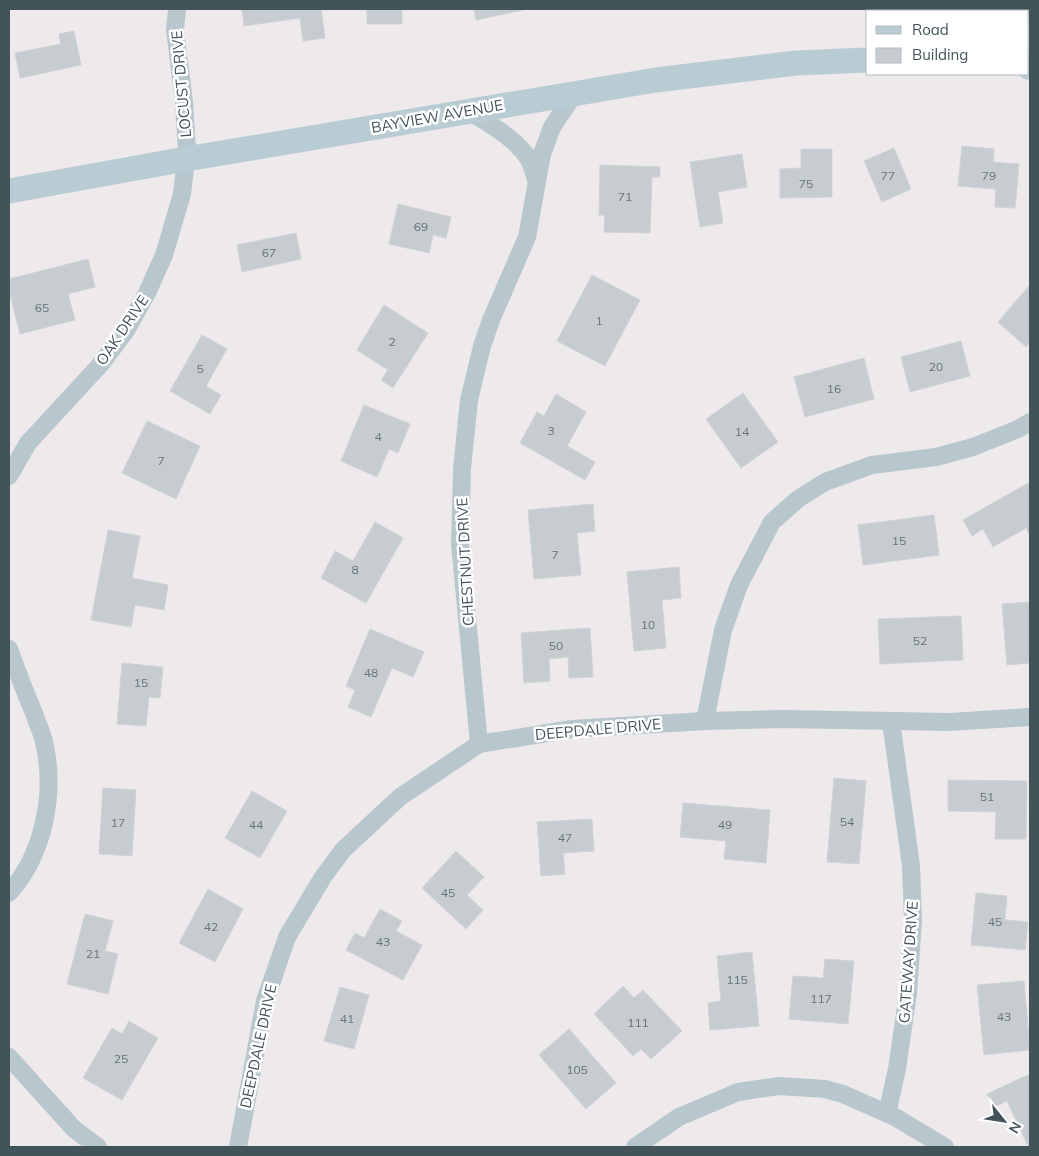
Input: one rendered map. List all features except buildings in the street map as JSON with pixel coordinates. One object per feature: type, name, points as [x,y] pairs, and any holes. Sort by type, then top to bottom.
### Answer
[{"type":"main road","name":"BAYVIEW AVENUE","points":[[9,191],[186,159],[656,80],[796,63],[866,60]]},
{"type":"street","name":"LOCUST DRIVE","points":[[177,9],[175,30],[184,102],[186,159]]},
{"type":"street","name":"CHESTNUT DRIVE","points":[[479,744],[460,544],[465,432],[469,400],[482,346],[491,320],[526,237],[532,216],[536,180],[542,154],[552,127],[575,93]]},
{"type":"street","name":"CHESTNUT DRIVE","points":[[470,111],[520,148],[527,157],[536,180]]},
{"type":"street","name":"OAK DRIVE","points":[[9,476],[28,443],[100,365],[127,329],[148,293],[164,255],[182,194],[186,159]]},
{"type":"street","points":[[706,721],[724,630],[740,585],[772,522],[798,499],[825,482],[872,465],[936,457],[973,447],[1018,429],[1030,422]]},
{"type":"street","points":[[9,649],[44,742],[48,768],[47,804],[40,839],[19,882],[9,893]]},
{"type":"street","name":"DEEPDALE DRIVE","points":[[238,1147],[265,1001],[287,937],[318,884],[343,850],[400,798],[479,744],[572,728],[706,721],[950,722],[1030,716]]},
{"type":"street","name":"GATEWAY DRIVE","points":[[887,1114],[898,1069],[908,993],[913,920],[911,866],[891,721]]},
{"type":"street","points":[[9,1057],[74,1129],[98,1147]]},
{"type":"street","points":[[634,1147],[679,1117],[738,1092],[779,1086],[825,1089],[843,1094],[887,1114],[945,1147]]}]
